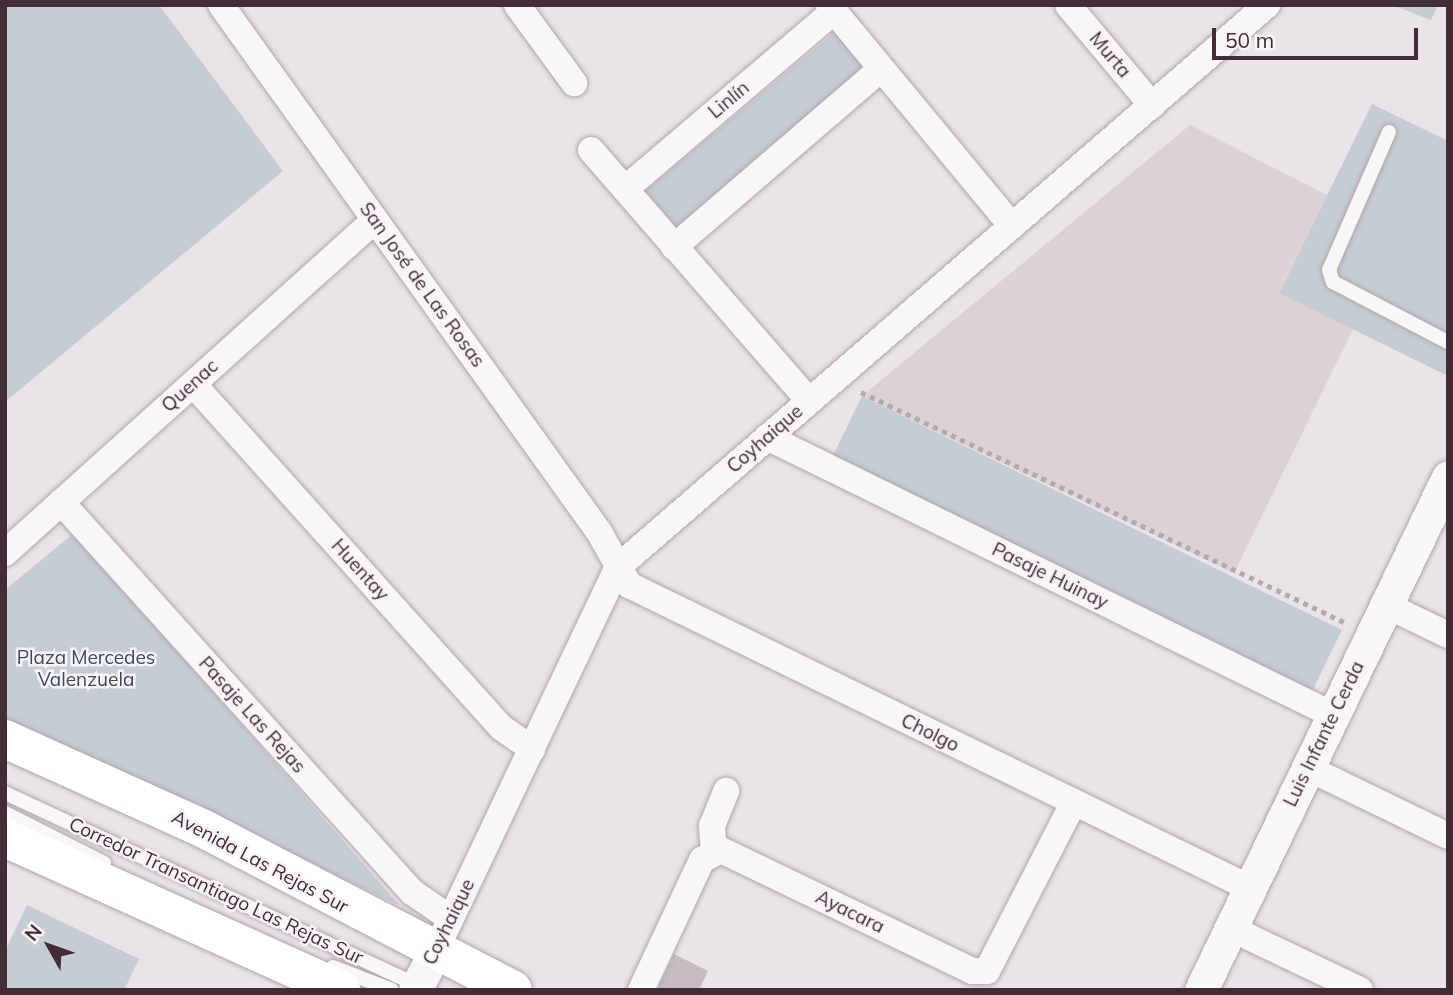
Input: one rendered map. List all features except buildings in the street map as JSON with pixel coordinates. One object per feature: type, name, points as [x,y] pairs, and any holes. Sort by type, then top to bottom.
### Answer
[{"type":"main road","name":"Avenida Las Rejas Sur","points":[[5,739],[179,817],[435,952],[513,990]]},
{"type":"main road","points":[[5,838],[341,990]]},
{"type":"street","name":"San José de Las Rosas","points":[[221,5],[618,567]]},
{"type":"street","name":"Murta","points":[[1068,5],[1152,105]]},
{"type":"street","name":"Coyhaique","points":[[413,989],[435,952],[618,567],[1267,5]]},
{"type":"street","points":[[521,7],[573,83]]},
{"type":"street","name":"Linlín","points":[[625,189],[831,8],[1012,226]]},
{"type":"street","points":[[674,247],[881,69]]},
{"type":"street","points":[[591,150],[808,401]]},
{"type":"street","name":"Quenac","points":[[5,553],[375,220]]},
{"type":"street","name":"Huentay","points":[[193,384],[502,728],[532,749]]},
{"type":"street","name":"Pasaje Huinay","points":[[767,437],[1333,715]]},
{"type":"street","name":"Luis Infante Cerda","points":[[1201,990],[1448,477]]},
{"type":"street","name":"Pasaje Las Rejas","points":[[61,502],[412,892],[450,918]]},
{"type":"street","name":"Cholgo","points":[[618,567],[648,597],[1250,887]]},
{"type":"street","points":[[1386,605],[1448,635]]},
{"type":"street","points":[[1308,768],[1448,836]]},
{"type":"street","points":[[641,990],[702,860],[714,851],[712,826],[726,791]]},
{"type":"street","name":"Ayacara","points":[[714,851],[728,852],[988,981],[1074,802]]},
{"type":"street","points":[[1230,928],[1360,990]]},
{"type":"lane","points":[[1389,132],[1329,270],[1332,282],[1448,342]]},
{"type":"lane","name":"Corredor Transantiago Las Rejas Sur","points":[[5,793],[413,989]]},
{"type":"lane","name":"Corredor Transantiago Las Rejas Sur","points":[[5,813],[248,931],[413,989]]},
{"type":"path","points":[[835,379],[1372,635]]},
{"type":"shaded area","points":[[1190,125],[1327,195],[1279,292],[1353,329],[1234,573],[862,396]]},
{"type":"green space","points":[[5,5],[159,5],[283,171],[5,402]]},
{"type":"green space","points":[[1392,5],[1438,5],[1431,20]]},
{"type":"green space","points":[[837,30],[870,69],[678,230],[645,191]]},
{"type":"green space","points":[[1372,104],[1448,141],[1448,376],[1279,293]]},
{"type":"green space","points":[[862,396],[1342,630],[1306,703],[826,469]]},
{"type":"green space","name":"Plaza Mercedes Valenzuela","points":[[74,533],[400,906],[5,719],[5,590]]},
{"type":"green space","points":[[27,905],[139,959],[124,990],[5,990],[5,951]]}]
